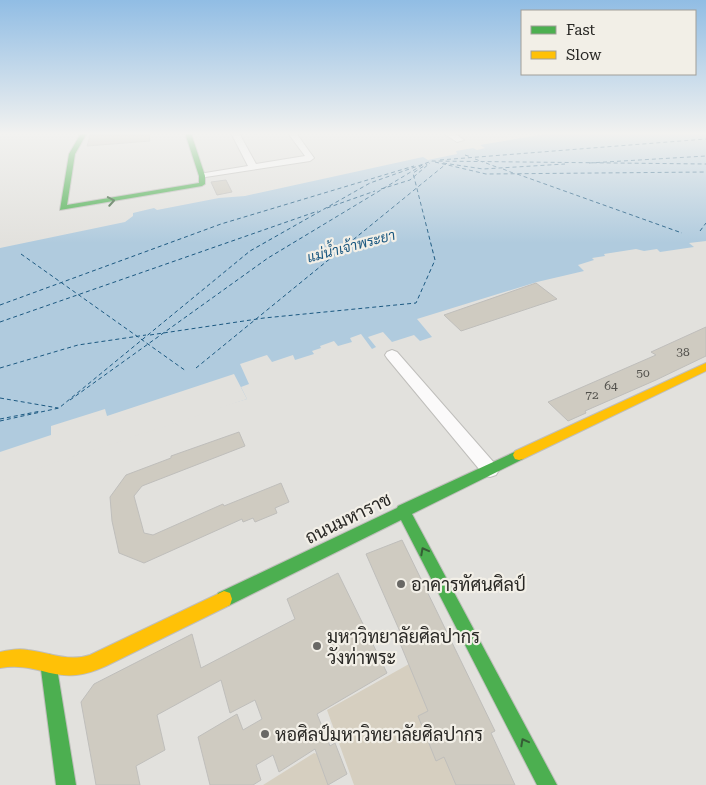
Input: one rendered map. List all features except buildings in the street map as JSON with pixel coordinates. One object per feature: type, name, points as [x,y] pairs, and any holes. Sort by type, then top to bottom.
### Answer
[{"type":"street","points":[[69,170],[63,208],[246,170]]},
{"type":"street","points":[[199,170],[202,180]]},
{"type":"street","points":[[392,355],[490,470]]},
{"type":"street","name":"ถนนมหาราช","points":[[0,660],[24,655],[76,667],[100,660],[403,510],[706,367]]},
{"type":"street","points":[[403,510],[547,785]]},
{"type":"street","points":[[48,662],[66,785]]},
{"type":"shaded area","points":[[409,664],[428,711],[418,716],[445,757],[456,785],[354,785],[327,710]]},
{"type":"shaded area","points":[[314,753],[317,754],[328,785],[263,785]]},
{"type":"water","name":"แม่น้ำเจ้าพระยา","points":[[365,170],[706,170],[706,241],[689,243],[694,247],[660,252],[657,249],[644,251],[636,249],[604,254],[605,256],[592,258],[594,260],[578,265],[584,271],[537,282],[417,319],[432,337],[420,341],[414,335],[392,342],[383,332],[368,337],[376,347],[372,349],[361,334],[350,338],[352,342],[338,346],[334,341],[312,351],[314,354],[295,360],[293,355],[272,362],[267,355],[240,364],[249,384],[241,387],[247,399],[151,427],[0,479],[0,248],[125,222],[133,216],[133,213],[154,208],[157,210],[219,198],[245,196]]},
{"type":"pier","points":[[234,374],[247,399],[0,481],[0,452],[51,435],[51,426],[105,409],[107,416]]},
{"type":"ferry route","points":[[61,283],[221,224],[402,170]]},
{"type":"ferry route","points":[[142,340],[250,251],[370,183],[408,170]]},
{"type":"ferry route","points":[[384,188],[415,170]]},
{"type":"ferry route","points":[[414,177],[413,173],[418,170]]},
{"type":"ferry route","points":[[414,177],[422,170]]},
{"type":"ferry route","points":[[417,188],[439,170]]},
{"type":"ferry route","points":[[467,170],[486,174],[706,172]]},
{"type":"ferry route","points":[[505,170],[513,173]]},
{"type":"ferry route","points":[[517,174],[682,233]]},
{"type":"ferry route","points":[[384,188],[410,180],[414,177]]},
{"type":"ferry route","points":[[414,177],[417,188]]},
{"type":"ferry route","points":[[163,333],[268,258],[384,188]]},
{"type":"ferry route","points":[[256,319],[417,188]]},
{"type":"ferry route","points":[[256,319],[416,303],[435,260],[417,188]]},
{"type":"ferry route","points":[[327,208],[375,191]]},
{"type":"ferry route","points":[[78,295],[318,211]]},
{"type":"ferry route","points":[[700,231],[706,223]]},
{"type":"ferry route","points":[[21,254],[61,283]]},
{"type":"ferry route","points":[[0,305],[61,283]]},
{"type":"ferry route","points":[[61,283],[78,295]]},
{"type":"ferry route","points":[[0,322],[78,295]]},
{"type":"ferry route","points":[[78,295],[137,336]]},
{"type":"ferry route","points":[[163,333],[256,319]]},
{"type":"ferry route","points":[[196,368],[256,319]]},
{"type":"ferry route","points":[[148,344],[163,333]]},
{"type":"ferry route","points":[[150,335],[163,333]]},
{"type":"ferry route","points":[[137,336],[146,335]]},
{"type":"ferry route","points":[[0,368],[78,345],[137,336]]},
{"type":"ferry route","points":[[137,336],[142,340]]},
{"type":"ferry route","points":[[0,421],[59,408],[142,340]]},
{"type":"ferry route","points":[[142,340],[148,344]]},
{"type":"ferry route","points":[[70,400],[148,344]]},
{"type":"ferry route","points":[[148,344],[186,371]]},
{"type":"ferry route","points":[[0,398],[58,408]]},
{"type":"ferry route","points":[[0,419],[41,411]]},
{"type":"traffic: fast","points":[[69,170],[63,208],[202,184],[200,170]]},
{"type":"traffic: fast","points":[[224,599],[519,455]]},
{"type":"traffic: fast","points":[[403,510],[547,785]]},
{"type":"traffic: fast","points":[[48,662],[66,785]]},
{"type":"traffic: slow","points":[[519,455],[706,367]]},
{"type":"traffic: slow","points":[[0,660],[21,657],[54,665],[84,666],[224,599]]},
{"type":"place","name":"อาคารทัศนศิลป์","points":[[401,584]]},
{"type":"place","name":"มหาวิทยาลัยศิลปากร วังท่าพระ","points":[[317,646]]},
{"type":"place","name":"หอศิลป์มหาวิทยาลัยศิลปากร","points":[[265,734]]}]
